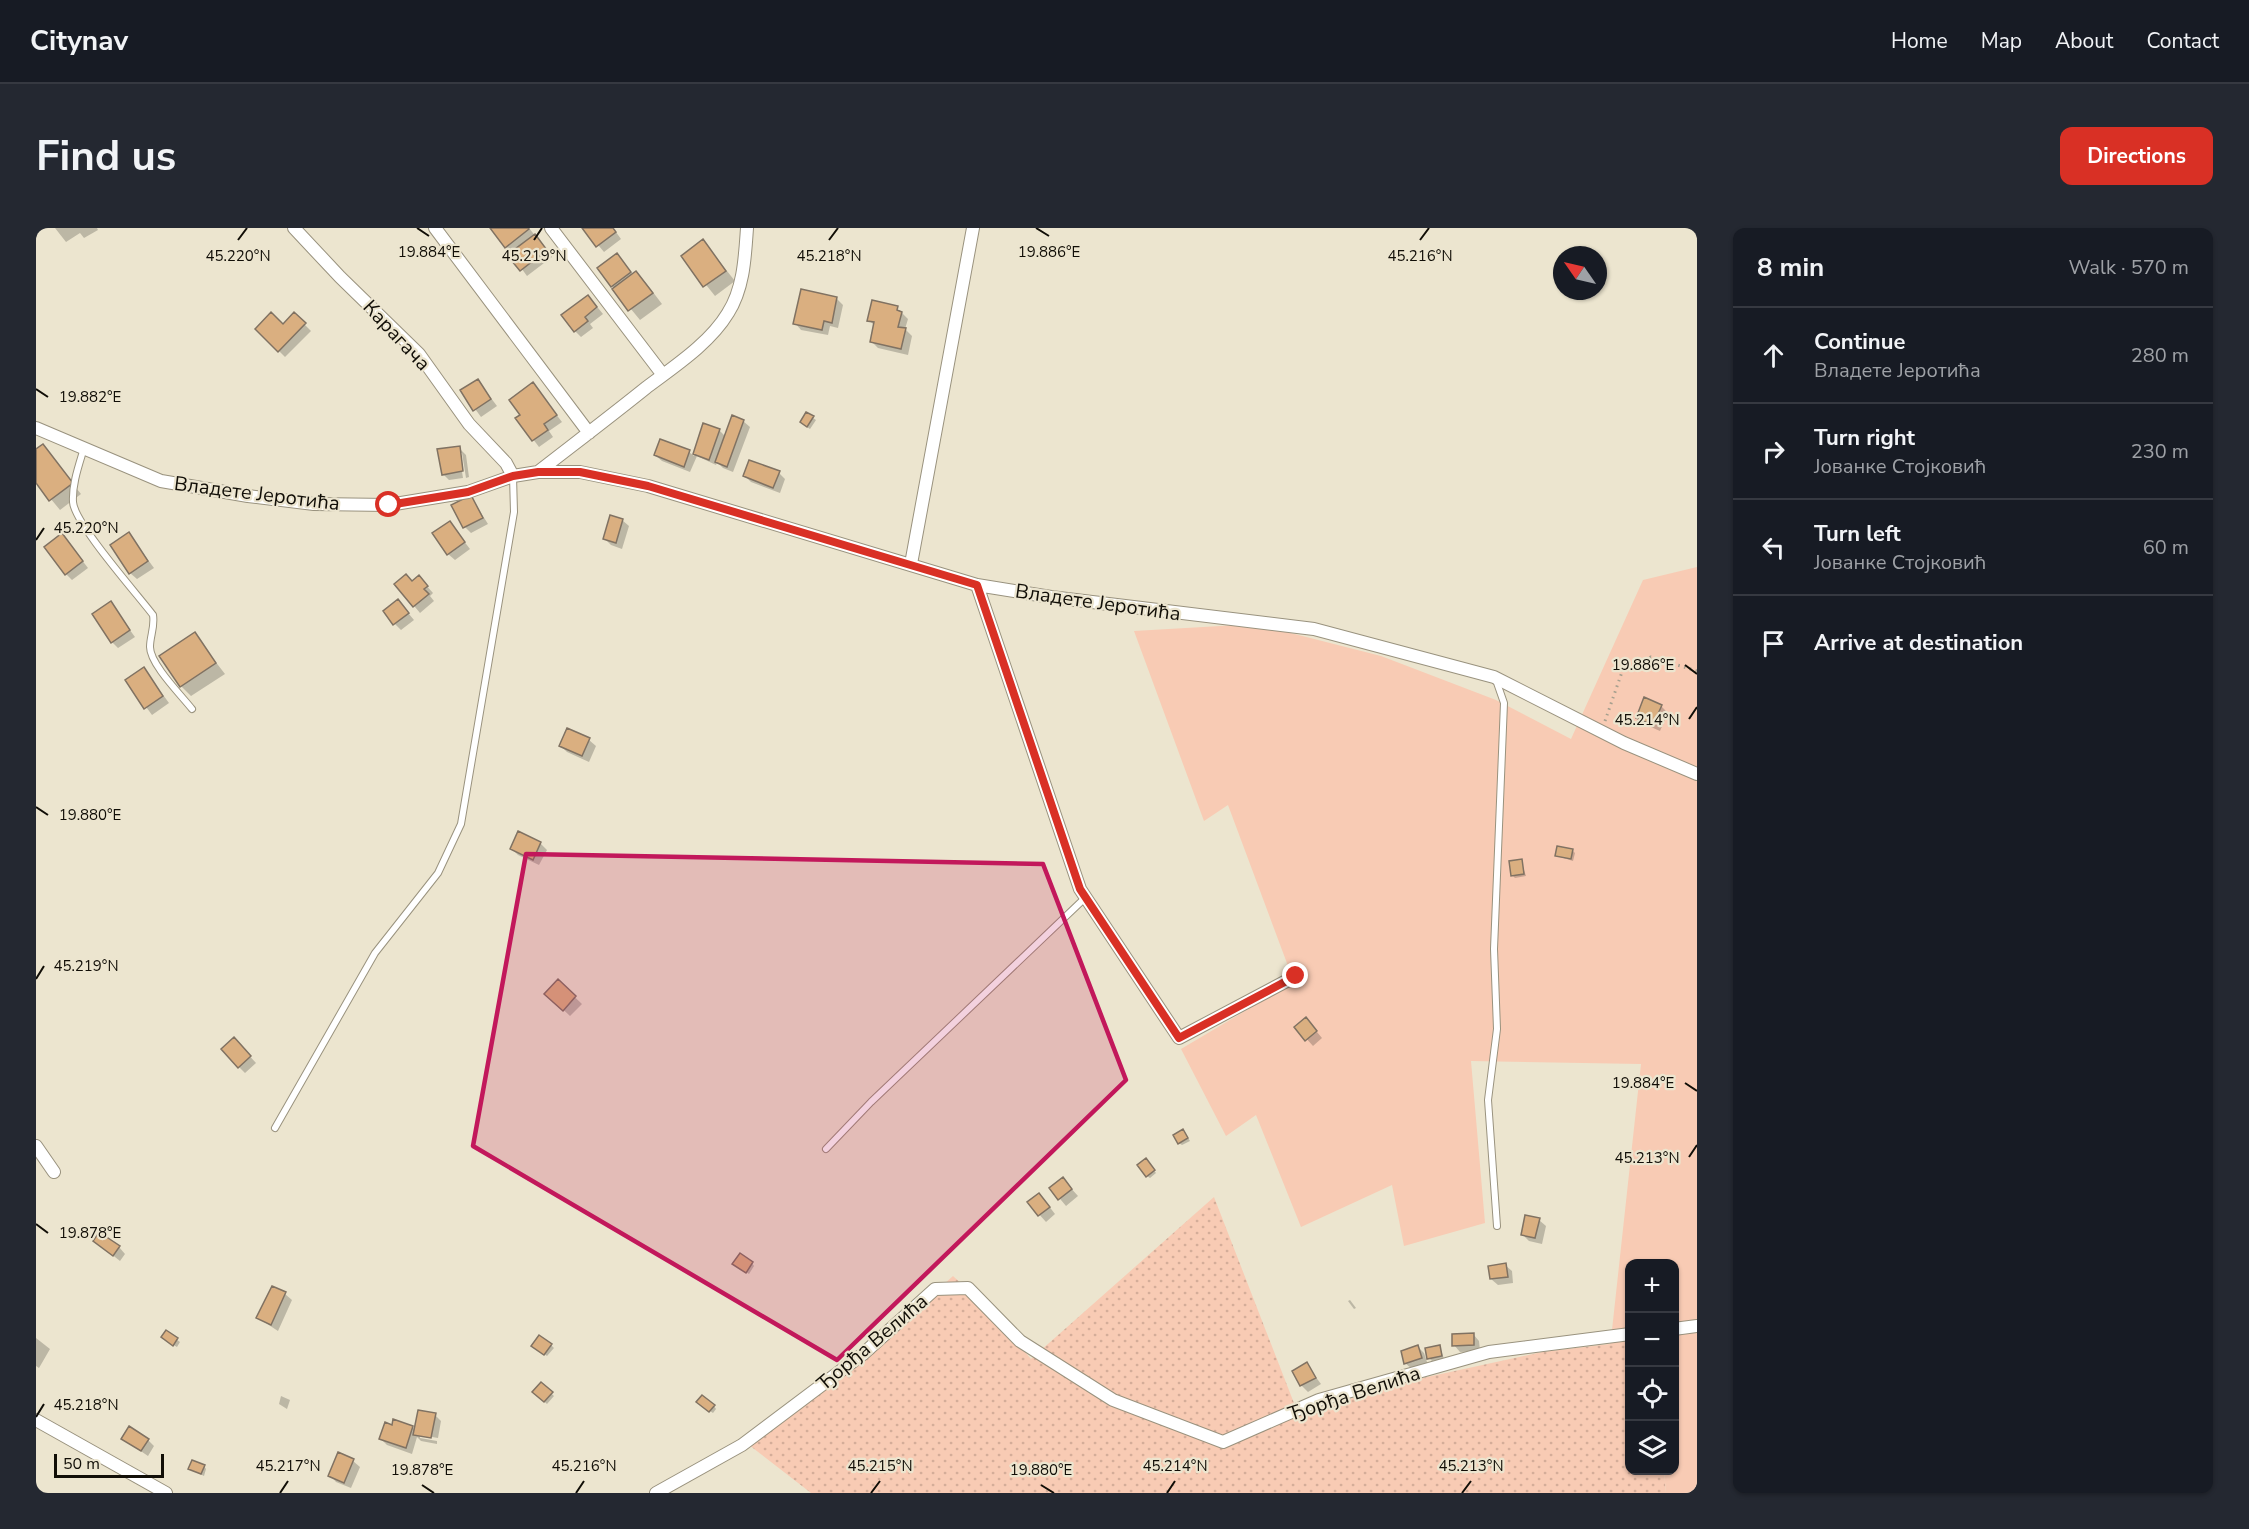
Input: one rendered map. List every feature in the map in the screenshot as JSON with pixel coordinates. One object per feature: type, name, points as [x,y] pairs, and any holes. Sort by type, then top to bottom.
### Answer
[{"type":"street","name":"Карагача","points":[[294,228],[340,278],[419,354],[469,424],[506,463],[513,476]]},
{"type":"street","points":[[435,228],[589,433]]},
{"type":"street","points":[[551,228],[663,375]]},
{"type":"street","points":[[538,472],[706,339],[729,312],[743,270],[747,228]]},
{"type":"street","points":[[911,564],[973,228]]},
{"type":"street","name":"Владете Јеротића","points":[[36,428],[161,481],[248,496],[314,504],[389,505],[468,492],[513,476],[538,472],[580,472],[648,486],[977,585],[1051,597],[1314,629],[1494,677],[1601,732],[1697,774]]},
{"type":"street","points":[[977,585],[1080,889],[1179,1038],[1296,976]]},
{"type":"street","points":[[36,1146],[54,1172]]},
{"type":"street","name":"Ђорђа Велића","points":[[656,1493],[742,1445],[863,1354],[935,1289],[968,1288],[1020,1341],[1113,1400],[1223,1442],[1319,1400],[1489,1352],[1625,1335]]},
{"type":"street","points":[[1679,1328],[1697,1326]]},
{"type":"street","points":[[36,1420],[166,1493]]},
{"type":"lane","points":[[84,448],[75,482],[73,505],[85,527],[153,615],[155,625],[150,648],[153,656],[192,709]]},
{"type":"lane","points":[[275,1128],[375,953],[438,873],[461,824],[514,512],[513,476]]},
{"type":"lane","points":[[1494,677],[1504,703],[1494,949],[1497,1029],[1488,1100],[1497,1226]]},
{"type":"lane","points":[[826,1149],[871,1102],[1086,897]]},
{"type":"path","points":[[1601,732],[1623,669],[1651,657],[1697,671]]},
{"type":"highlighted area","points":[[526,854],[1043,864],[1126,1080],[837,1360],[473,1146]]},
{"type":"shaded area","points":[[1697,567],[1697,1493],[1666,1493],[1664,1475],[1679,1475],[1679,1259],[1625,1259],[1625,1329],[1612,1330],[1641,1064],[1471,1061],[1485,1223],[1404,1246],[1392,1185],[1301,1227],[1256,1115],[1226,1136],[1181,1049],[1294,982],[1228,805],[1204,821],[1134,631],[1255,624],[1381,656],[1496,700],[1571,739],[1643,580]]},
{"type":"shaded area","points":[[1214,1197],[1299,1416],[1395,1384],[1542,1352],[1610,1344],[1612,1330],[1625,1329],[1625,1475],[1664,1475],[1666,1493],[811,1493],[749,1445],[872,1349],[953,1276],[988,1308],[1031,1359]]},
{"type":"building","points":[[490,228],[528,228],[529,229],[505,248]]},
{"type":"building","points":[[582,228],[613,228],[616,232],[596,247]]},
{"type":"building","points":[[535,234],[547,250],[520,271],[507,255]]},
{"type":"building","points":[[703,239],[726,271],[703,287],[681,256]]},
{"type":"building","points":[[617,253],[631,272],[611,287],[597,268]]},
{"type":"building","points":[[636,271],[653,293],[628,311],[612,289]]},
{"type":"building","points":[[801,289],[837,297],[832,323],[824,321],[822,330],[793,324]]},
{"type":"building","points":[[588,295],[597,307],[585,317],[588,321],[574,332],[561,315]]},
{"type":"building","points":[[872,300],[898,306],[897,310],[902,312],[898,327],[906,328],[901,349],[870,342],[874,322],[867,321]]},
{"type":"building","points":[[271,312],[283,324],[294,312],[306,323],[278,352],[255,329]]},
{"type":"building","points":[[478,379],[491,399],[473,411],[460,390]]},
{"type":"building","points":[[533,382],[557,415],[544,424],[548,430],[532,441],[515,418],[520,415],[509,400]]},
{"type":"building","points":[[806,412],[814,416],[807,427],[800,422]]},
{"type":"building","points":[[732,415],[744,420],[727,467],[715,462]]},
{"type":"building","points":[[703,423],[720,429],[709,460],[693,454]]},
{"type":"building","points":[[660,439],[690,450],[684,467],[654,455]]},
{"type":"building","points":[[43,444],[73,483],[49,501],[36,483],[36,449]]},
{"type":"building","points":[[460,446],[463,471],[442,475],[437,449]]},
{"type":"building","points":[[749,460],[780,471],[773,488],[743,476]]},
{"type":"building","points":[[471,495],[483,518],[463,528],[451,505]]},
{"type":"building","points":[[610,515],[623,519],[616,543],[603,539]]},
{"type":"building","points":[[450,521],[465,542],[447,555],[432,533]]},
{"type":"building","points":[[129,532],[148,561],[129,574],[110,545]]},
{"type":"building","points":[[62,533],[83,561],[65,575],[44,547]]},
{"type":"building","points":[[406,574],[412,581],[419,575],[428,586],[424,589],[429,594],[413,607],[394,584]]},
{"type":"building","points":[[398,599],[409,613],[393,625],[383,611]]},
{"type":"building","points":[[111,601],[130,630],[111,643],[92,614]]},
{"type":"building","points":[[195,632],[216,663],[180,687],[159,656]]},
{"type":"building","points":[[144,667],[163,696],[144,709],[125,680]]},
{"type":"building","points":[[1644,697],[1662,705],[1653,725],[1636,718]]},
{"type":"building","points":[[567,728],[590,738],[582,756],[559,746]]},
{"type":"building","points":[[518,831],[541,842],[533,860],[510,849]]},
{"type":"building","points":[[1557,846],[1573,849],[1571,859],[1555,856]]},
{"type":"building","points":[[1522,859],[1524,874],[1511,876],[1509,861]]},
{"type":"building","points":[[558,979],[576,996],[563,1011],[544,994]]},
{"type":"building","points":[[1306,1017],[1317,1031],[1305,1041],[1294,1027]]},
{"type":"building","points":[[234,1037],[251,1056],[238,1068],[221,1049]]},
{"type":"building","points":[[1183,1129],[1188,1138],[1178,1144],[1173,1135]]},
{"type":"building","points":[[1146,1158],[1155,1170],[1146,1177],[1137,1165]]},
{"type":"building","points":[[1063,1177],[1072,1189],[1058,1200],[1049,1188]]},
{"type":"building","points":[[1039,1193],[1050,1207],[1038,1216],[1027,1202]]},
{"type":"building","points":[[1525,1215],[1540,1218],[1535,1238],[1521,1235]]},
{"type":"building","points":[[99,1232],[120,1246],[113,1256],[93,1241]]},
{"type":"building","points":[[740,1253],[753,1262],[746,1273],[732,1264]]},
{"type":"building","points":[[1506,1263],[1508,1277],[1490,1279],[1488,1266]]},
{"type":"building","points":[[272,1286],[286,1292],[271,1325],[256,1318]]},
{"type":"building","points":[[166,1330],[178,1338],[173,1346],[161,1337]]},
{"type":"building","points":[[1474,1333],[1474,1345],[1452,1346],[1452,1334]]},
{"type":"building","points":[[539,1335],[552,1344],[544,1355],[531,1346]]},
{"type":"building","points":[[1418,1345],[1422,1358],[1404,1364],[1401,1351]]},
{"type":"building","points":[[1440,1345],[1442,1356],[1427,1359],[1425,1348]]},
{"type":"building","points":[[1307,1362],[1316,1378],[1300,1386],[1292,1371]]},
{"type":"building","points":[[541,1382],[553,1392],[544,1402],[532,1392]]},
{"type":"building","points":[[702,1395],[715,1405],[709,1412],[696,1402]]},
{"type":"building","points":[[418,1410],[436,1413],[431,1438],[413,1435]]},
{"type":"building","points":[[393,1419],[413,1426],[406,1448],[379,1439],[385,1422],[392,1425]]},
{"type":"building","points":[[129,1426],[149,1439],[141,1451],[121,1439]]},
{"type":"building","points":[[338,1452],[354,1459],[344,1483],[328,1476]]},
{"type":"building","points":[[192,1460],[205,1465],[201,1474],[188,1469]]},
{"type":"route","points":[[389,505],[468,492],[513,476],[538,472],[580,472],[648,486],[977,585],[1080,889],[1179,1038],[1296,976]]}]
